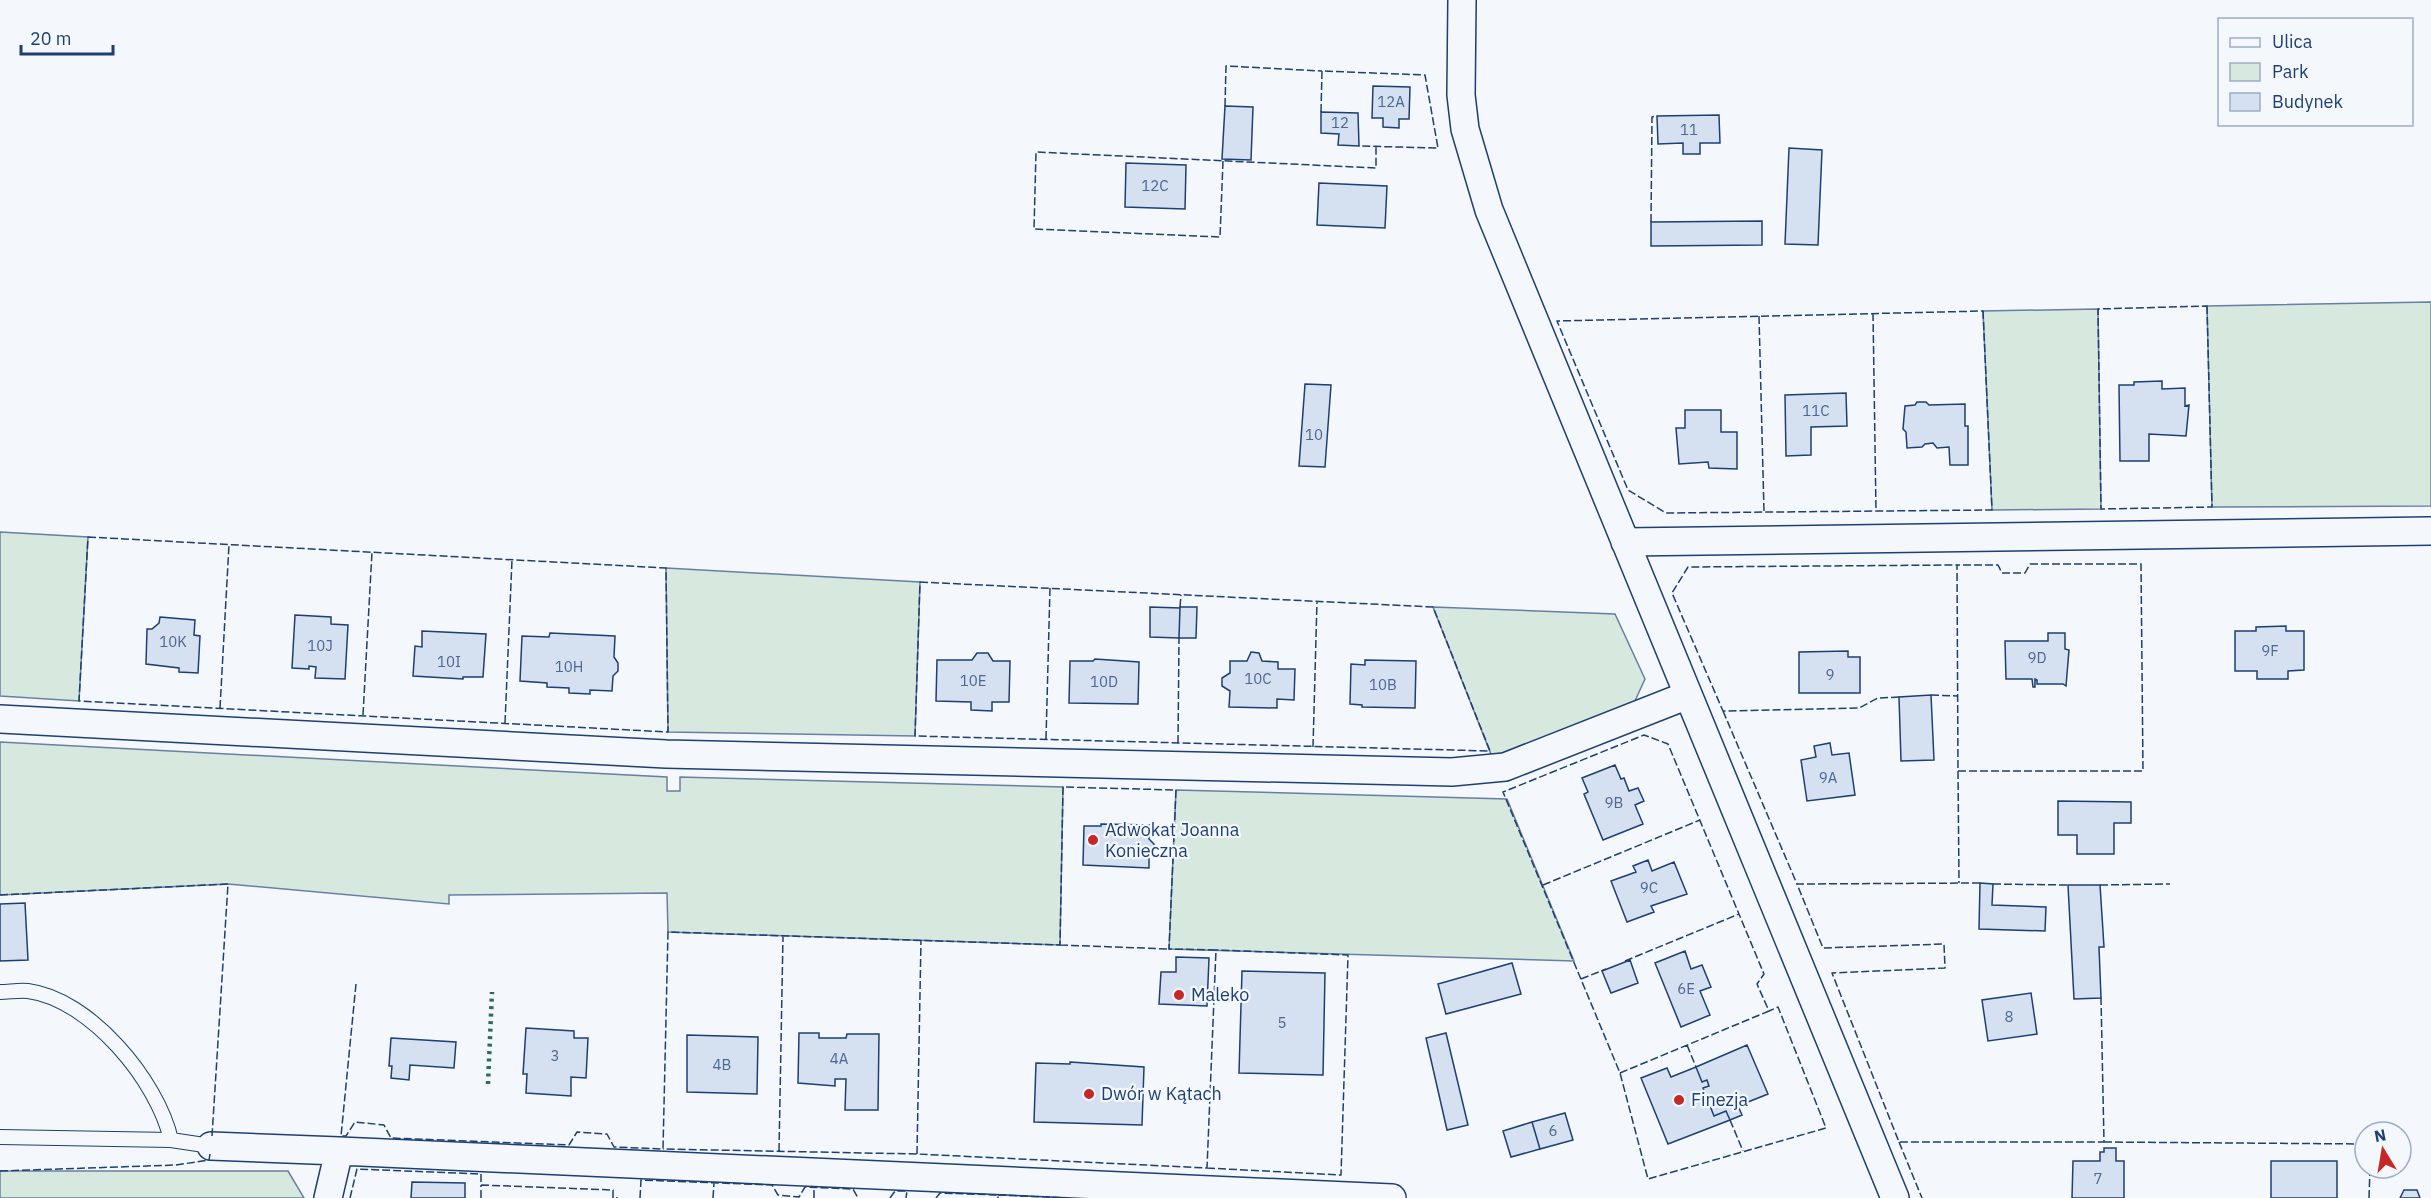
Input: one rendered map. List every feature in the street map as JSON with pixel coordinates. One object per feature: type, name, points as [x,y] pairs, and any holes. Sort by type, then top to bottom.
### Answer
[{"type":"street","points":[[1462,0],[1461,94],[1465,129],[1475,170],[1493,221],[1895,1198]]},
{"type":"street","points":[[1625,542],[2431,531]]},
{"type":"street","points":[[0,719],[666,754],[1452,772],[1505,767],[1688,695]]},
{"type":"street","points":[[211,1146],[1303,1196],[1392,1198]]},
{"type":"street","points":[[328,1198],[339,1151]]},
{"type":"lane","points":[[0,992],[28,991],[62,1002],[103,1031],[132,1062],[149,1088],[166,1119],[171,1140]]},
{"type":"lane","points":[[0,1137],[171,1140],[211,1146]]},
{"type":"green space","points":[[2431,302],[2431,506],[2212,507],[2207,306]]},
{"type":"green space","points":[[2098,309],[2101,509],[1992,510],[1983,311]]},
{"type":"green space","points":[[0,532],[88,537],[79,701],[0,696]]},
{"type":"green space","points":[[666,568],[920,582],[915,736],[668,732]]},
{"type":"green space","points":[[1433,607],[1615,614],[1645,679],[1634,703],[1492,757]]},
{"type":"green space","points":[[0,742],[667,777],[667,791],[680,791],[680,777],[1063,787],[1060,945],[668,932],[667,893],[449,895],[449,904],[228,884],[0,895]]},
{"type":"green space","points":[[1176,790],[1507,799],[1574,961],[1169,949]]},
{"type":"green space","points":[[0,1171],[288,1171],[304,1198],[0,1198]]},
{"type":"building","points":[[1373,86],[1410,87],[1409,119],[1399,119],[1399,128],[1383,127],[1383,118],[1372,118]]},
{"type":"building","points":[[1225,106],[1253,107],[1251,160],[1222,159]]},
{"type":"building","points":[[1321,112],[1358,113],[1359,146],[1338,145],[1339,134],[1321,133]]},
{"type":"building","points":[[1719,115],[1720,143],[1700,143],[1700,154],[1683,154],[1683,143],[1658,144],[1657,116]]},
{"type":"building","points":[[1789,148],[1822,150],[1818,245],[1785,244]]},
{"type":"building","points":[[1126,163],[1186,165],[1185,209],[1125,207]]},
{"type":"building","points":[[1319,183],[1387,186],[1385,228],[1317,225]]},
{"type":"building","points":[[1762,221],[1762,245],[1651,246],[1651,222]]},
{"type":"building","points":[[2162,381],[2162,389],[2185,388],[2185,406],[2189,405],[2186,436],[2149,434],[2149,461],[2120,461],[2119,385]]},
{"type":"building","points":[[1305,384],[1331,385],[1325,467],[1299,466]]},
{"type":"building","points":[[1846,393],[1847,426],[1811,427],[1811,455],[1786,456],[1785,395]]},
{"type":"building","points":[[1917,402],[1926,402],[1929,405],[1965,404],[1965,426],[1968,426],[1968,465],[1950,465],[1949,447],[1937,448],[1933,443],[1922,447],[1907,448],[1906,432],[1903,429],[1905,406],[1915,405]]},
{"type":"building","points":[[1685,410],[1721,410],[1721,432],[1737,432],[1737,469],[1709,468],[1708,462],[1679,464],[1676,428],[1685,428]]},
{"type":"building","points":[[1150,607],[1180,608],[1179,638],[1150,637]]},
{"type":"building","points":[[1180,607],[1197,607],[1196,638],[1179,638]]},
{"type":"building","points":[[295,615],[331,617],[331,624],[348,625],[345,679],[315,678],[316,667],[292,668]]},
{"type":"building","points":[[160,617],[195,620],[194,635],[200,636],[198,673],[179,672],[179,668],[146,664],[147,629],[152,629],[159,623]]},
{"type":"building","points":[[2286,626],[2286,631],[2304,631],[2304,670],[2288,671],[2288,679],[2257,679],[2257,671],[2235,671],[2235,631],[2256,631],[2256,627]]},
{"type":"building","points":[[422,631],[486,634],[483,677],[463,677],[463,679],[413,676],[415,646],[422,647]]},
{"type":"building","points":[[550,633],[615,636],[614,657],[618,663],[618,671],[613,676],[612,691],[590,690],[590,694],[569,693],[569,688],[547,687],[547,683],[520,681],[522,636],[549,637]]},
{"type":"building","points":[[2048,633],[2065,633],[2065,649],[2069,650],[2066,686],[2037,684],[2035,679],[2035,687],[2033,687],[2032,679],[2006,679],[2005,641],[2048,641]]},
{"type":"building","points":[[1848,651],[1848,657],[1860,657],[1860,693],[1799,693],[1799,652]]},
{"type":"building","points":[[1251,652],[1259,653],[1262,661],[1278,662],[1278,669],[1295,669],[1294,700],[1277,699],[1277,708],[1229,707],[1230,691],[1222,686],[1222,678],[1230,673],[1230,661],[1247,661]]},
{"type":"building","points":[[977,653],[988,653],[993,661],[1010,661],[1009,702],[992,702],[992,711],[971,710],[971,702],[936,701],[937,660],[972,660]]},
{"type":"building","points":[[1095,659],[1139,662],[1138,704],[1069,703],[1070,661],[1093,661]]},
{"type":"building","points":[[1365,660],[1416,661],[1415,708],[1362,707],[1362,705],[1350,704],[1351,664],[1365,665]]},
{"type":"building","points":[[1931,695],[1934,760],[1901,761],[1899,697]]},
{"type":"building","points":[[1830,743],[1832,755],[1849,753],[1855,795],[1807,801],[1801,760],[1816,757],[1814,746]]},
{"type":"building","points":[[1615,765],[1629,791],[1638,788],[1644,801],[1635,805],[1643,824],[1603,840],[1584,794],[1588,792],[1582,778]]},
{"type":"building","points":[[2058,801],[2131,802],[2131,823],[2114,823],[2114,854],[2077,854],[2077,835],[2058,835]]},
{"type":"building","points":[[1101,824],[1150,825],[1149,839],[1154,844],[1154,850],[1149,855],[1149,868],[1083,865],[1084,826],[1101,826]]},
{"type":"building","points":[[1648,860],[1652,871],[1674,862],[1687,894],[1651,906],[1654,912],[1627,922],[1611,881],[1636,872],[1633,866]]},
{"type":"building","points":[[1980,883],[1993,884],[1992,905],[2046,907],[2045,931],[1979,929]]},
{"type":"building","points":[[2068,885],[2100,885],[2104,947],[2099,947],[2101,998],[2074,999]]},
{"type":"building","points":[[25,903],[28,960],[0,961],[0,904]]},
{"type":"building","points":[[1685,951],[1691,969],[1702,965],[1711,987],[1700,991],[1710,1015],[1681,1027],[1655,963]]},
{"type":"building","points":[[1176,957],[1209,958],[1207,1006],[1159,1004],[1161,972],[1176,972]]},
{"type":"building","points":[[1630,960],[1638,983],[1611,993],[1602,971]]},
{"type":"building","points":[[1512,963],[1521,994],[1446,1014],[1438,984]]},
{"type":"building","points":[[1242,971],[1325,973],[1323,1075],[1239,1073]]},
{"type":"building","points":[[2031,993],[2037,1034],[1988,1041],[1982,1000]]},
{"type":"building","points":[[526,1028],[574,1031],[574,1038],[588,1038],[586,1078],[571,1077],[571,1096],[526,1093],[527,1074],[523,1074]]},
{"type":"building","points":[[799,1033],[819,1033],[819,1038],[846,1038],[847,1034],[879,1034],[878,1110],[845,1110],[846,1079],[835,1079],[835,1086],[798,1083]]},
{"type":"building","points":[[1446,1033],[1468,1125],[1447,1130],[1426,1038]]},
{"type":"building","points":[[687,1035],[758,1037],[757,1094],[687,1092]]},
{"type":"building","points":[[391,1038],[456,1042],[454,1068],[410,1065],[409,1080],[391,1078],[392,1066],[389,1066]]},
{"type":"building","points":[[1747,1045],[1768,1094],[1738,1106],[1742,1115],[1730,1120],[1726,1111],[1714,1116],[1703,1088],[1709,1086],[1707,1080],[1702,1082],[1696,1067]]},
{"type":"building","name":"Dwór w Kątach","points":[[1070,1062],[1144,1067],[1142,1125],[1034,1122],[1036,1063],[1070,1064]]},
{"type":"building","name":"Finezja","points":[[1696,1067],[1702,1082],[1707,1080],[1709,1086],[1703,1088],[1714,1116],[1726,1111],[1730,1120],[1668,1144],[1641,1078],[1667,1068],[1671,1077]]},
{"type":"building","points":[[1565,1113],[1573,1140],[1540,1149],[1532,1122]]},
{"type":"building","points":[[1532,1122],[1540,1149],[1511,1157],[1503,1131]]},
{"type":"building","points":[[2104,1148],[2116,1148],[2116,1161],[2124,1161],[2124,1198],[2072,1198],[2073,1161],[2100,1161],[2100,1152],[2104,1152]]},
{"type":"building","points":[[2271,1161],[2337,1161],[2337,1198],[2271,1198]]},
{"type":"building","points":[[412,1182],[465,1183],[465,1198],[411,1198]]},
{"type":"building","points":[[2404,1190],[2417,1190],[2420,1198],[2400,1198]]},
{"type":"hedge","points":[[488,1084],[492,992]]},
{"type":"fence","points":[[1225,106],[1226,66],[1322,71]]},
{"type":"fence","points":[[1321,112],[1322,71],[1425,75],[1438,148],[1359,146]]},
{"type":"fence","points":[[1651,222],[1652,117],[1657,116]]},
{"type":"fence","points":[[1223,161],[1220,237],[1034,229],[1036,152],[1376,168],[1376,146]]},
{"type":"fence","points":[[2207,306],[2212,507],[2101,509],[2098,309],[2207,306]]},
{"type":"fence","points":[[1983,311],[1992,510],[1666,513],[1628,490],[1557,321],[1983,311]]},
{"type":"fence","points":[[1873,313],[1876,511]]},
{"type":"fence","points":[[1759,316],[1764,512]]},
{"type":"fence","points":[[88,537],[666,568],[668,732],[79,701],[88,537]]},
{"type":"fence","points":[[220,708],[229,545]]},
{"type":"fence","points":[[363,715],[372,552]]},
{"type":"fence","points":[[505,723],[512,560]]},
{"type":"fence","points":[[2030,564],[2141,564],[2143,771],[1958,771],[1957,565],[1998,565],[2002,573],[2025,573],[2030,564]]},
{"type":"fence","points":[[1899,697],[1878,698],[1859,708],[1723,711],[1672,593],[1688,567],[1957,565]]},
{"type":"fence","points":[[920,582],[1433,607],[1490,751],[915,736],[920,582]]},
{"type":"fence","points":[[1046,739],[1050,588]]},
{"type":"fence","points":[[1180,607],[1181,595]]},
{"type":"fence","points":[[1313,747],[1317,601]]},
{"type":"fence","points":[[1178,743],[1179,638]]},
{"type":"fence","points":[[1931,695],[1957,696]]},
{"type":"fence","points":[[1723,711],[1797,884]]},
{"type":"fence","points":[[1620,1073],[1769,1011],[1757,984],[1764,974],[1668,744],[1644,735],[1503,792],[1620,1073],[1648,1179],[1826,1128],[1778,1007],[1769,1011]]},
{"type":"fence","points":[[1958,771],[1959,883]]},
{"type":"fence","points":[[356,984],[341,1136],[346,1136],[355,1122],[384,1125],[391,1138],[569,1145],[577,1132],[607,1134],[614,1147],[663,1149],[668,932],[1060,945],[1063,787],[1176,790],[1169,949],[1216,950],[1207,1168],[917,1154],[663,1149]]},
{"type":"fence","points":[[1543,885],[1700,820]]},
{"type":"fence","points":[[1980,883],[1797,884],[1823,948],[1944,944],[1945,968],[1832,973],[1899,1142],[2104,1142],[2101,998]]},
{"type":"fence","points":[[0,895],[228,884],[212,1136]]},
{"type":"fence","points":[[1993,884],[2068,885]]},
{"type":"fence","points":[[2100,885],[2170,884]]},
{"type":"fence","points":[[1625,961],[1739,914]]},
{"type":"fence","points":[[779,1151],[783,936]]},
{"type":"fence","points":[[917,1154],[921,940]]},
{"type":"fence","points":[[1060,945],[1169,949]]},
{"type":"fence","points":[[1207,1168],[1341,1175],[1348,955],[1216,950]]},
{"type":"fence","points":[[1581,979],[1606,969]]},
{"type":"fence","points":[[1687,1045],[1696,1067]]},
{"type":"fence","points":[[1730,1120],[1743,1151]]},
{"type":"fence","points":[[1899,1142],[1922,1198]]},
{"type":"fence","points":[[2104,1142],[2353,1144]]},
{"type":"fence","points":[[0,1171],[176,1165],[209,1160],[210,1154]]},
{"type":"fence","points":[[350,1198],[357,1169],[481,1174],[481,1185],[613,1190],[613,1198],[618,1198]]},
{"type":"fence","points":[[640,1198],[641,1180],[772,1185],[778,1195],[799,1197],[805,1187],[853,1189],[858,1198]]},
{"type":"fence","points":[[2369,1198],[2370,1180]]},
{"type":"fence","points":[[713,1198],[714,1183]]},
{"type":"fence","points":[[481,1185],[481,1198]]},
{"type":"fence","points":[[814,1187],[814,1198]]},
{"type":"fence","points":[[890,1198],[895,1191],[907,1191],[906,1198]]},
{"type":"fence","points":[[936,1198],[940,1193],[998,1195],[998,1198]]},
{"type":"fence","points":[[998,1195],[1069,1198]]},
{"type":"place","name":"Adwokat Joanna Konieczna","points":[[1093,840]]},
{"type":"place","name":"Maleko","points":[[1179,995]]},
{"type":"place","name":"Dwór w Kątach","points":[[1089,1094]]},
{"type":"place","name":"Finezja","points":[[1679,1100]]}]
